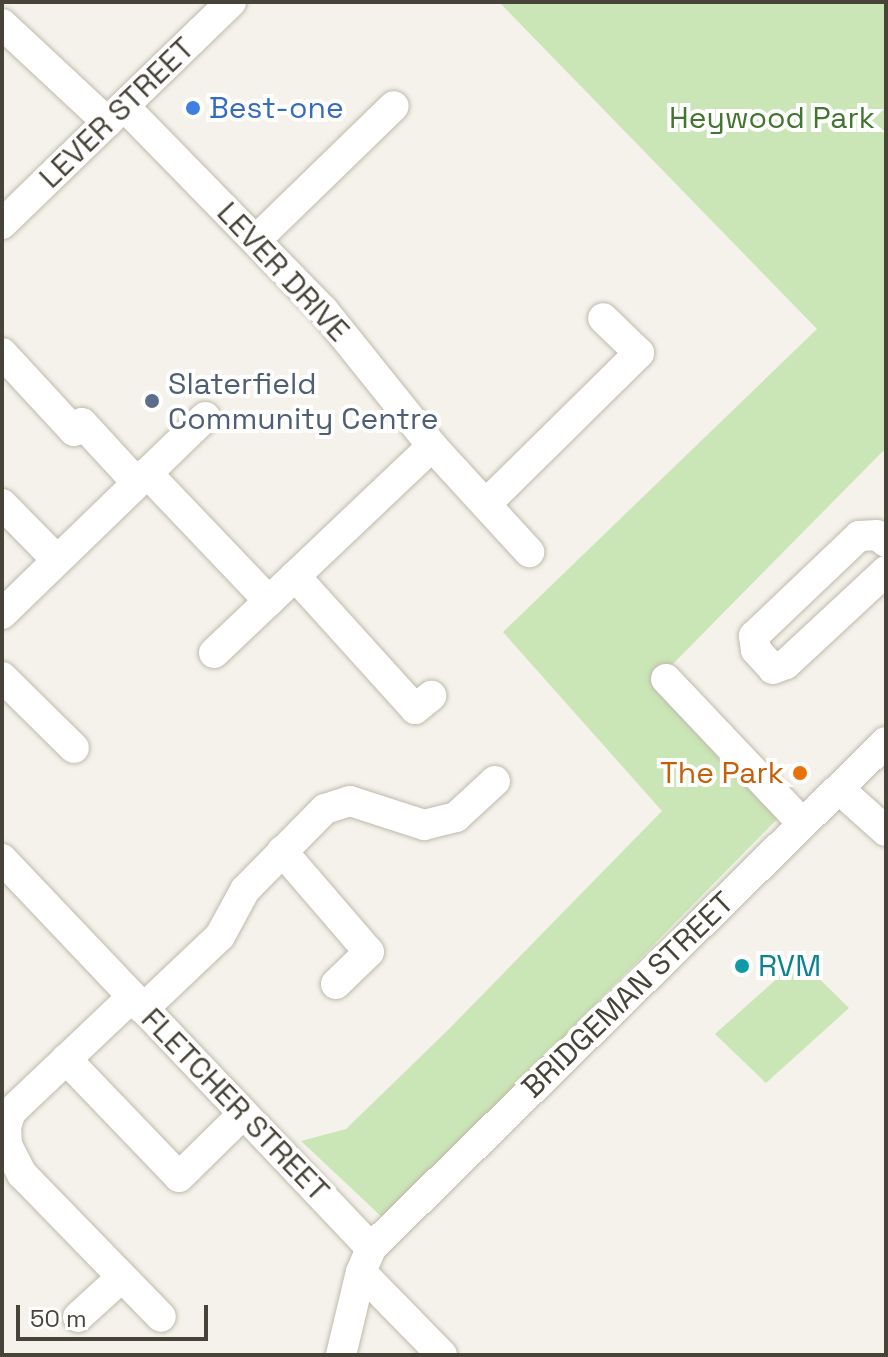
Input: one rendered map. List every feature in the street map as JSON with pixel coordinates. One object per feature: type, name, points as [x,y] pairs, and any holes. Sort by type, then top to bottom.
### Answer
[{"type":"street","name":"LEVER STREET","points":[[2,224],[231,2]]},
{"type":"street","name":"LEVER DRIVE","points":[[2,24],[116,114],[256,240],[324,311],[432,446],[529,552]]},
{"type":"street","points":[[256,240],[394,106]]},
{"type":"street","points":[[486,504],[639,353],[603,318]]},
{"type":"street","points":[[2,353],[74,431],[82,423],[269,601]]},
{"type":"street","points":[[2,614],[205,417]]},
{"type":"street","points":[[214,653],[432,446]]},
{"type":"street","points":[[2,504],[57,560]]},
{"type":"street","points":[[886,542],[877,535],[859,536],[754,636],[756,650],[773,669],[786,664],[886,571]]},
{"type":"street","points":[[295,576],[415,709],[431,696]]},
{"type":"street","points":[[2,677],[74,748]]},
{"type":"street","points":[[666,679],[803,824]]},
{"type":"street","name":"BRIDGEMAN STREET","points":[[366,1260],[886,742]]},
{"type":"street","points":[[161,1317],[22,1174],[7,1145],[6,1126],[11,1112],[66,1059],[220,936],[245,890],[325,809],[350,801],[424,825],[456,817],[495,781]]},
{"type":"street","points":[[839,789],[886,831]]},
{"type":"street","points":[[282,851],[369,952],[336,984]]},
{"type":"street","name":"FLETCHER STREET","points":[[2,859],[242,1115],[366,1260],[442,1355]]},
{"type":"street","points":[[66,1059],[179,1177],[242,1115]]},
{"type":"street","points":[[341,1355],[366,1260]]},
{"type":"street","points":[[78,1317],[122,1277]]},
{"type":"green space","name":"Heywood Park","points":[[499,2],[886,2],[886,453],[883,451],[658,679],[785,811],[384,1219],[301,1141],[346,1129],[449,1029],[662,811],[503,632],[817,329]]},
{"type":"green space","points":[[799,959],[849,1008],[766,1083],[715,1034]]},
{"type":"place","name":"Best-one","points":[[193,108]]},
{"type":"place","name":"Slaterfield Community Centre","points":[[152,401]]},
{"type":"place","name":"The Park","points":[[800,773]]},
{"type":"place","name":"RVM","points":[[742,966]]}]
